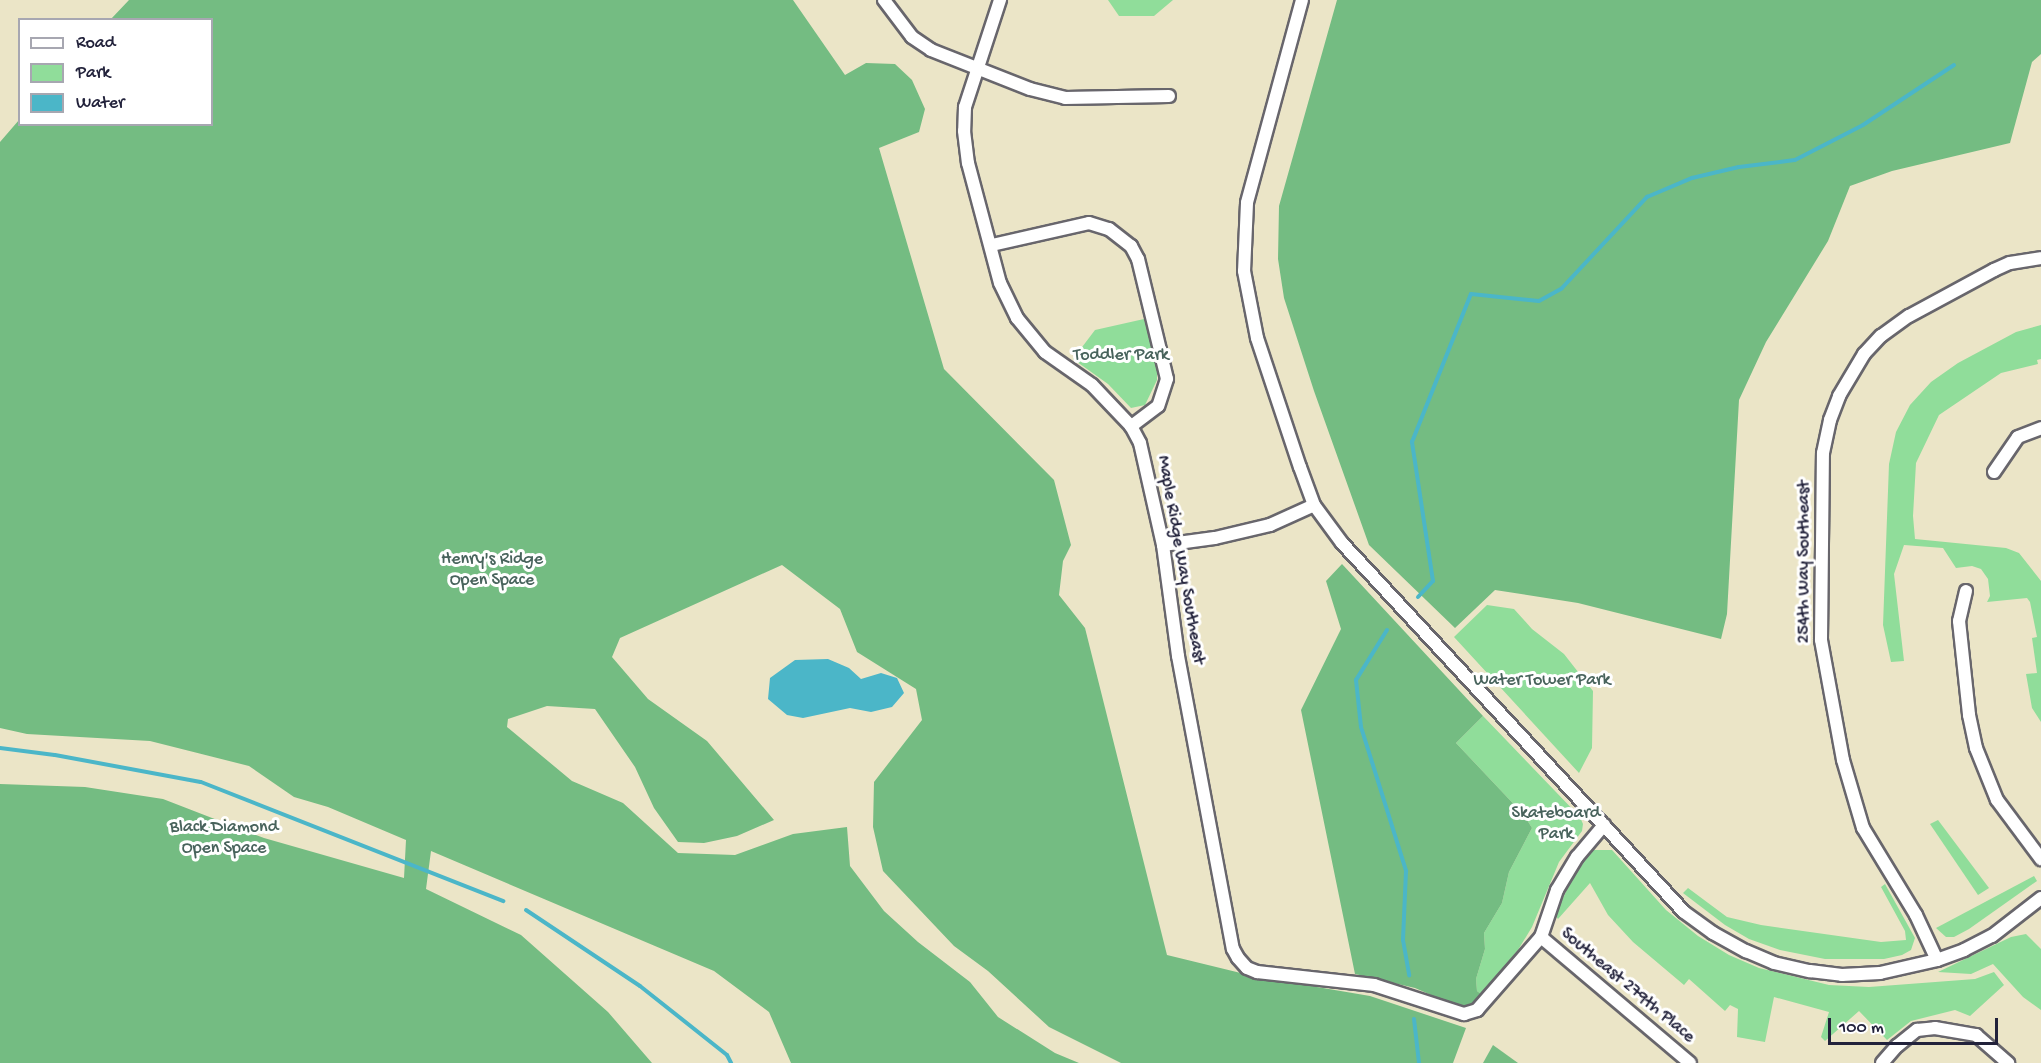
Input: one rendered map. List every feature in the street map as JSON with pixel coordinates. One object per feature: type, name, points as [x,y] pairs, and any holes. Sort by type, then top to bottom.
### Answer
[{"type":"street","points":[[884,0],[912,37],[931,50],[975,70],[1065,98],[1169,96]]},
{"type":"street","name":"Maple Ridge Way Southeast","points":[[1000,0],[964,107],[968,163],[992,245],[1000,283],[1017,318],[1045,352],[1092,385],[1131,426],[1144,459],[1163,545],[1178,656],[1233,949],[1246,968],[1257,972],[1374,985],[1464,1014],[1477,1010],[1541,937]]},
{"type":"street","points":[[1302,0],[1247,203],[1244,271],[1257,338],[1314,505],[1367,573],[1684,912],[1713,933],[1774,963],[1842,975],[1880,974],[1937,960],[1992,936],[2041,898]]},
{"type":"street","points":[[992,245],[1089,223],[1110,229],[1131,246],[1138,260],[1167,379],[1158,406],[1131,426]]},
{"type":"street","name":"254th Way Southeast","points":[[1937,960],[1916,915],[1863,828],[1843,760],[1821,640],[1823,453],[1830,420],[1839,396],[1864,354],[1881,336],[1909,316],[1994,270],[2010,263],[2041,258]]},
{"type":"street","points":[[1994,471],[2018,437],[2041,428]]},
{"type":"street","points":[[1163,545],[1215,538],[1262,527],[1292,517],[1314,505]]},
{"type":"street","points":[[1966,591],[1959,621],[1969,715],[1976,748],[1997,800],[2041,859]]},
{"type":"street","points":[[1541,937],[1557,890],[1577,858],[1605,825]]},
{"type":"street","name":"Southeast 279th Place","points":[[1541,937],[1690,1063]]},
{"type":"street","points":[[1882,1063],[1897,1046],[1917,1030],[1935,1028],[1976,1035],[2008,1063]]},
{"type":"green space","name":"Henry's Ridge Open Space","points":[[129,0],[793,0],[845,75],[866,63],[895,64],[912,80],[925,109],[919,132],[879,148],[944,369],[1054,480],[1071,545],[1063,561],[1059,595],[1085,628],[1167,955],[1253,976],[1370,996],[1466,1028],[1453,1063],[1121,1063],[1049,1027],[988,971],[954,946],[883,871],[873,827],[874,782],[922,720],[916,689],[857,652],[840,609],[782,565],[620,638],[612,657],[648,699],[707,741],[774,820],[737,836],[704,843],[678,842],[654,808],[635,767],[595,709],[547,706],[508,719],[507,727],[572,781],[623,803],[678,853],[735,855],[793,834],[847,827],[850,866],[884,911],[918,942],[970,982],[998,1017],[1055,1053],[1079,1063],[791,1063],[769,1012],[714,971],[431,851],[426,889],[521,935],[608,1012],[652,1063],[0,1063],[0,784],[85,787],[163,799],[264,838],[404,878],[406,840],[328,807],[294,797],[249,766],[150,741],[27,734],[0,728],[0,142],[18,121],[18,126],[213,126],[213,18],[112,18]]},
{"type":"green space","points":[[1108,0],[1173,0],[1154,16],[1119,16]]},
{"type":"green space","points":[[1337,0],[2041,0],[2041,54],[2032,62],[2010,143],[1892,171],[1850,186],[1828,241],[1766,342],[1739,400],[1727,614],[1721,639],[1578,603],[1495,590],[1455,628],[1369,545],[1314,391],[1284,298],[1278,259],[1279,206]]},
{"type":"green space","name":"Toddler Park","points":[[1144,319],[1157,369],[1157,380],[1145,405],[1131,408],[1108,384],[1073,359],[1095,330]]},
{"type":"green space","points":[[2041,325],[2041,359],[2037,360],[2038,364],[2001,373],[1939,415],[1916,463],[1913,516],[1915,539],[2006,548],[2019,553],[2041,581],[2041,722],[2032,708],[2026,674],[2037,673],[2032,638],[2037,637],[2030,602],[2027,598],[1987,602],[1990,596],[1988,579],[1981,569],[1972,566],[1956,568],[1943,548],[1904,545],[1894,574],[1904,661],[1891,662],[1883,625],[1889,464],[1896,432],[1910,405],[1931,382],[1958,363],[2016,332]]},
{"type":"green space","points":[[1342,564],[1483,716],[1456,743],[1524,815],[1532,828],[1509,872],[1502,903],[1484,933],[1485,949],[1476,979],[1477,991],[1481,994],[1475,1002],[1464,1006],[1454,1005],[1415,988],[1355,974],[1301,710],[1341,629],[1326,581]]},
{"type":"green space","name":"Water Tower Park","points":[[1487,605],[1514,609],[1532,629],[1564,654],[1593,691],[1592,748],[1579,773],[1454,637]]},
{"type":"green space","name":"Skateboard Park","points":[[1483,716],[1580,817],[1583,824],[1582,831],[1559,862],[1532,927],[1518,950],[1481,994],[1477,991],[1476,979],[1485,949],[1484,933],[1502,903],[1509,872],[1532,828],[1524,815],[1456,743]]},
{"type":"green space","points":[[1938,820],[1989,888],[1978,895],[1930,824]]},
{"type":"green space","points":[[1592,850],[1612,850],[1666,910],[1698,936],[1729,955],[1759,968],[1829,985],[1869,987],[1975,979],[1994,972],[2004,985],[1970,1016],[1955,1010],[1911,1021],[1887,1040],[1859,1011],[1825,1041],[1821,1037],[1829,1012],[1774,997],[1765,1042],[1737,1037],[1738,1009],[1730,1005],[1725,1011],[1689,979],[1684,985],[1633,942],[1608,915],[1590,883],[1558,919],[1555,915],[1571,881]]},
{"type":"green space","points":[[2034,876],[2037,881],[1954,937],[1946,937],[1936,928]]},
{"type":"green space","points":[[1885,884],[1915,938],[1911,950],[1902,955],[1884,959],[1825,959],[1780,950],[1749,939],[1725,925],[1683,893],[1688,888],[1727,917],[1761,925],[1881,942],[1906,940],[1905,931],[1881,887]]},
{"type":"green space","points":[[2026,934],[2041,949],[2041,1010],[2023,997],[1993,964],[1971,974],[1938,972],[2011,937]]},
{"type":"green space","points":[[1493,1045],[1518,1063],[1483,1063]]},
{"type":"water","points":[[828,659],[849,668],[861,679],[881,673],[897,678],[904,693],[892,707],[871,712],[850,708],[803,718],[787,715],[768,699],[770,678],[795,660]]},
{"type":"waterway","points":[[1418,597],[1433,581],[1412,442],[1471,294],[1539,301],[1562,288],[1647,197],[1692,178],[1739,167],[1795,160],[1863,125],[1954,65]]},
{"type":"waterway","points":[[1387,630],[1356,680],[1361,727],[1406,871],[1403,940],[1409,975]]},
{"type":"waterway","points":[[0,748],[55,755],[201,782],[503,901]]},
{"type":"waterway","points":[[526,910],[640,986],[727,1055],[731,1063]]},
{"type":"waterway","points":[[1414,1019],[1419,1063]]},
{"type":"park label","name":"Black Diamond Open Space","points":[[224,839]]}]
